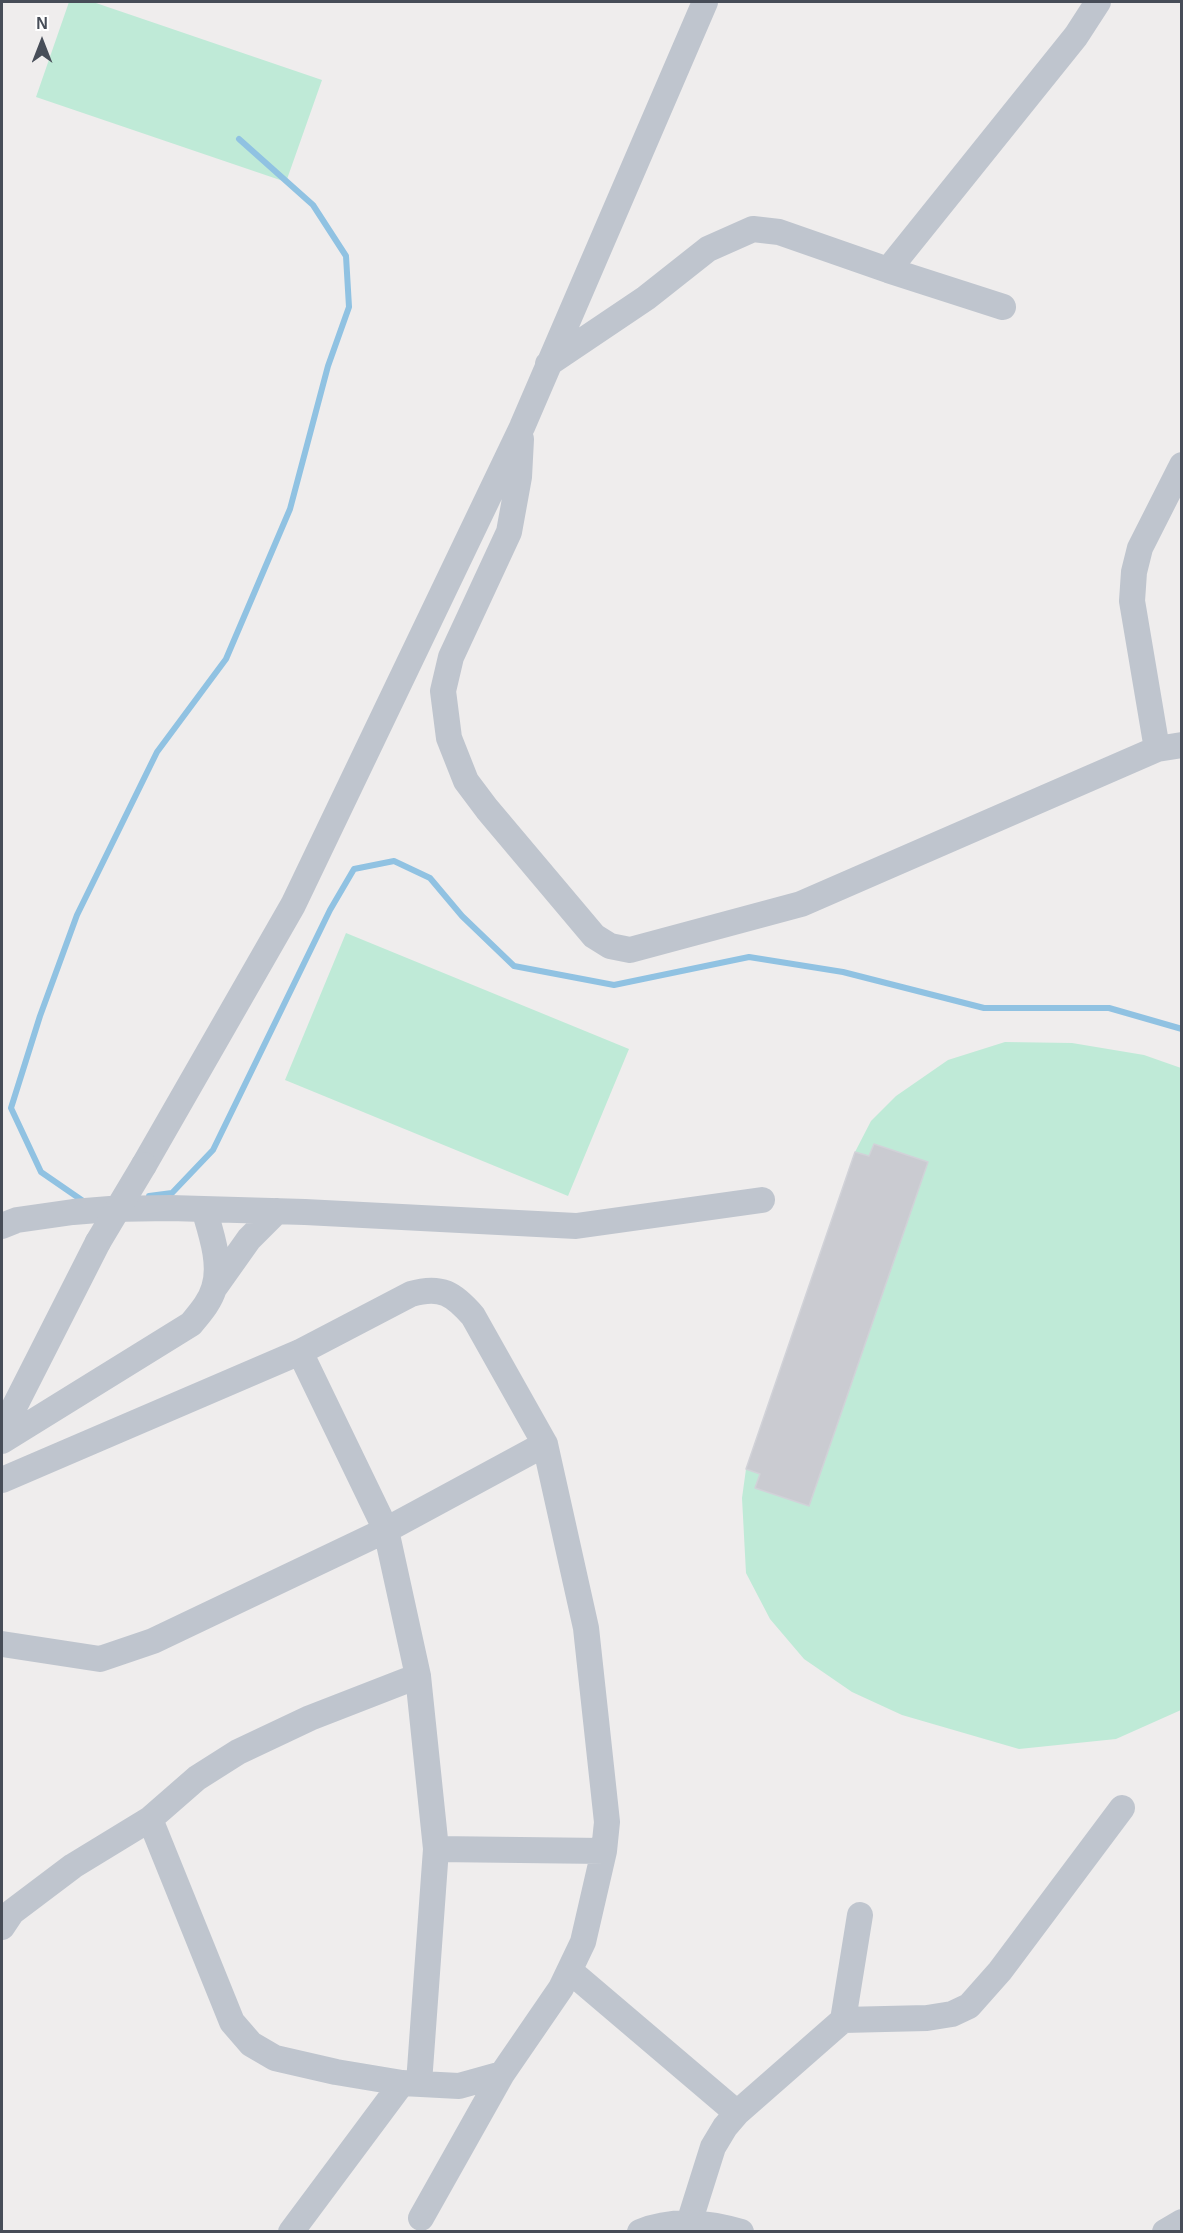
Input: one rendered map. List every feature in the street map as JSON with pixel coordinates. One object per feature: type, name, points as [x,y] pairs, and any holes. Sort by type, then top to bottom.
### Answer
[{"type":"street","points":[[2,1431],[98,1242],[293,905],[522,427],[705,2]]},
{"type":"street","points":[[888,270],[1076,36],[1098,2]]},
{"type":"street","points":[[548,364],[646,298],[708,249],[753,229],[780,232],[1003,307]]},
{"type":"street","points":[[522,427],[519,477],[509,532],[452,657],[443,691],[449,738],[466,781],[594,936],[610,946],[630,950],[801,904],[1169,747],[1132,601],[1134,572],[1140,548],[1182,465]]},
{"type":"street","points":[[2,1226],[17,1220],[82,1211],[204,1209],[576,1226],[762,1200]]},
{"type":"street","points":[[204,1209],[213,1243],[216,1269],[215,1287]]},
{"type":"street","points":[[2,1441],[191,1324],[249,1239],[277,1211]]},
{"type":"street","points":[[2,1480],[300,1352],[411,1294],[425,1290],[439,1290],[458,1299],[473,1316],[545,1444],[586,1628],[605,1794],[606,1822],[604,1851],[583,1942],[570,1971],[561,1988],[502,2074],[421,2218]]},
{"type":"street","points":[[291,2232],[410,2083],[436,1849],[418,1676],[386,1530],[300,1352]]},
{"type":"street","points":[[2,1644],[100,1659],[125,1652],[153,1641],[386,1530],[545,1444]]},
{"type":"street","points":[[2,1928],[12,1912],[73,1866],[150,1819],[197,1778],[238,1752],[310,1718],[418,1676]]},
{"type":"street","points":[[843,2020],[927,2018],[952,2014],[969,2006],[1000,1971],[1122,1808]]},
{"type":"street","points":[[150,1819],[232,2022],[251,2044],[275,2058],[336,2072],[410,2083],[459,2086],[502,2074]]},
{"type":"street","points":[[436,1849],[604,1851]]},
{"type":"street","points":[[689,2223],[713,2147],[725,2127],[737,2113],[843,2020],[860,1915]]},
{"type":"street","points":[[570,1971],[737,2113]]},
{"type":"street","points":[[1165,2232],[1182,2222]]},
{"type":"street","points":[[640,2232],[649,2228],[689,2223],[721,2225],[741,2232]]},
{"type":"green space","points":[[69,2],[93,2],[322,80],[286,182],[36,97]]},
{"type":"green space","points":[[346,933],[629,1049],[568,1196],[285,1080]]},
{"type":"green space","points":[[1005,1042],[1072,1043],[1144,1055],[1181,1068],[1181,1710],[1116,1739],[1019,1749],[902,1715],[852,1692],[804,1659],[770,1619],[746,1573],[742,1498],[746,1469],[855,1152],[871,1121],[896,1096],[948,1060]]},
{"type":"building","points":[[874,1144],[928,1162],[809,1506],[755,1488],[760,1474],[746,1469],[855,1152],[869,1156]]},
{"type":"waterway","points":[[86,1203],[41,1172],[11,1108],[40,1016],[77,915],[157,752],[226,659],[290,509],[328,366],[349,307],[346,256],[313,205],[239,139]]},
{"type":"waterway","points":[[149,1196],[172,1193],[213,1150],[330,910],[354,869],[394,861],[430,878],[462,916],[514,966],[614,985],[749,957],[843,972],[984,1008],[1109,1008],[1182,1029]]}]
